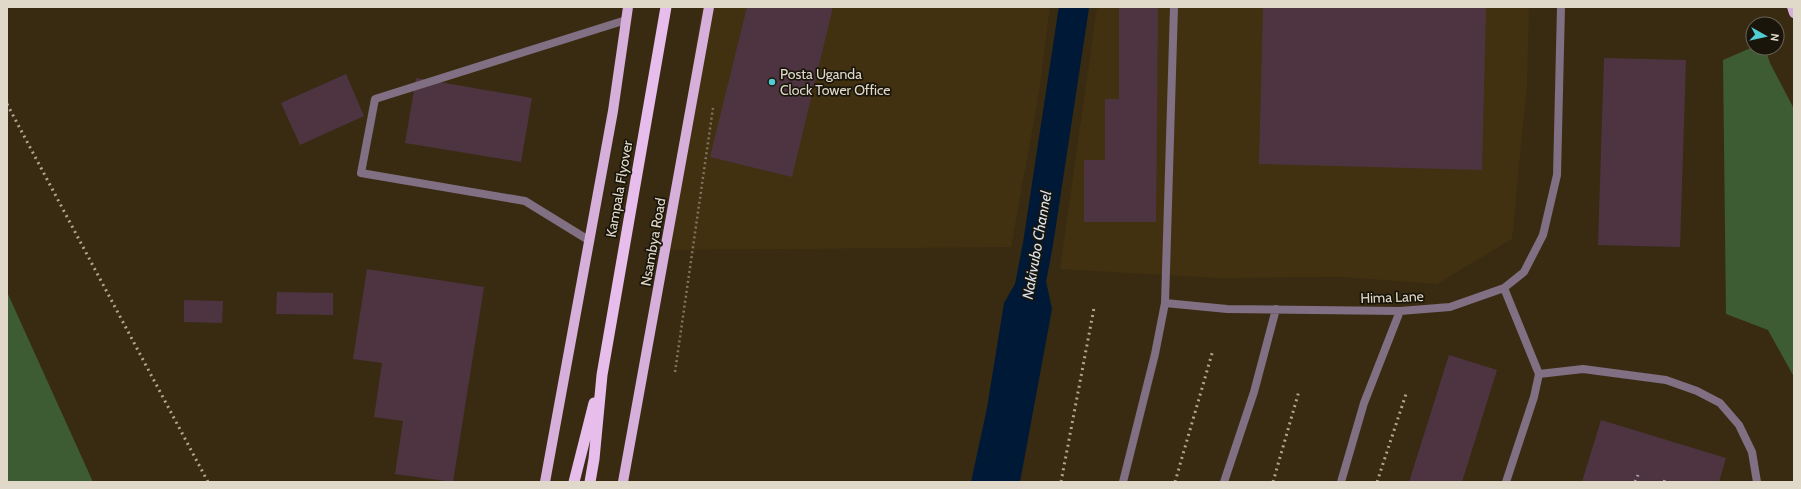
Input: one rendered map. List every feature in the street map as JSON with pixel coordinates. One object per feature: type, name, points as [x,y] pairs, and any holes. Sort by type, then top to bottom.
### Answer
[{"type":"highway","name":"Kampala Flyover","points":[[602,375],[666,7]]},
{"type":"highway","points":[[574,482],[578,459],[602,375]]},
{"type":"highway","points":[[590,482],[602,375]]},
{"type":"main road","points":[[545,482],[613,111],[628,7]]},
{"type":"main road","name":"Nsambya Road","points":[[623,482],[709,7]]},
{"type":"main road","points":[[1792,7],[1794,12]]},
{"type":"lane","points":[[1123,482],[1155,354],[1165,303],[1174,7]]},
{"type":"lane","name":"Hima Lane","points":[[1165,303],[1227,309],[1367,312],[1400,311],[1450,307],[1504,288],[1524,272],[1544,235],[1557,175],[1561,7]]},
{"type":"lane","points":[[590,241],[525,201],[361,173],[375,98],[626,20]]},
{"type":"lane","points":[[1504,288],[1539,374],[1534,397],[1506,482]]},
{"type":"lane","points":[[1224,482],[1254,392],[1276,309]]},
{"type":"lane","points":[[1341,482],[1364,403],[1400,311]]},
{"type":"lane","points":[[1539,374],[1583,369],[1666,380],[1697,391],[1720,403],[1739,425],[1752,452],[1757,482]]},
{"type":"path","points":[[675,372],[714,100]]},
{"type":"shaded area","points":[[702,7],[1050,7],[1039,93],[1011,247],[662,250]]},
{"type":"shaded area","points":[[1097,7],[1529,7],[1527,84],[1512,239],[1437,284],[1342,277],[1218,278],[1060,269]]},
{"type":"green space","points":[[1745,50],[1745,56],[1768,56],[1794,109],[1794,377],[1768,330],[1726,314],[1723,60]]},
{"type":"green space","points":[[7,292],[93,482],[7,482]]},
{"type":"water","points":[[1038,244],[1052,309],[1020,482],[971,482],[987,408],[1004,303]]},
{"type":"building","name":"Posta Uganda Clock Tower Office","points":[[747,7],[833,7],[792,177],[710,157]]},
{"type":"building","points":[[1119,7],[1158,7],[1156,222],[1084,222],[1084,160],[1105,160],[1105,99],[1119,99]]},
{"type":"building","points":[[1263,7],[1486,7],[1482,170],[1259,164]]},
{"type":"building","points":[[1604,58],[1686,60],[1680,247],[1598,245]]},
{"type":"building","points":[[346,74],[364,116],[300,145],[281,103]]},
{"type":"building","points":[[416,78],[532,98],[521,162],[405,143]]},
{"type":"building","points":[[367,269],[484,287],[453,482],[395,474],[403,421],[374,417],[382,363],[353,359]]},
{"type":"building","points":[[277,292],[333,293],[333,315],[276,314]]},
{"type":"building","points":[[184,300],[223,301],[222,323],[184,322]]},
{"type":"building","points":[[1449,355],[1497,370],[1462,482],[1409,482]]},
{"type":"building","points":[[1601,420],[1726,458],[1719,482],[1582,482]]},
{"type":"waterway","name":"Nakivubo Channel","points":[[1030,286],[1038,244],[1074,7]]},
{"type":"railway","points":[[7,104],[208,482]]},
{"type":"railway","points":[[1061,482],[1094,308]]},
{"type":"railway","points":[[1175,482],[1213,350]]},
{"type":"railway","points":[[1273,482],[1299,391]]},
{"type":"railway","points":[[1377,482],[1406,394]]},
{"type":"railway","points":[[1635,482],[1638,475]]},
{"type":"place","name":"Posta Uganda Clock Tower Office","points":[[772,82]]}]
